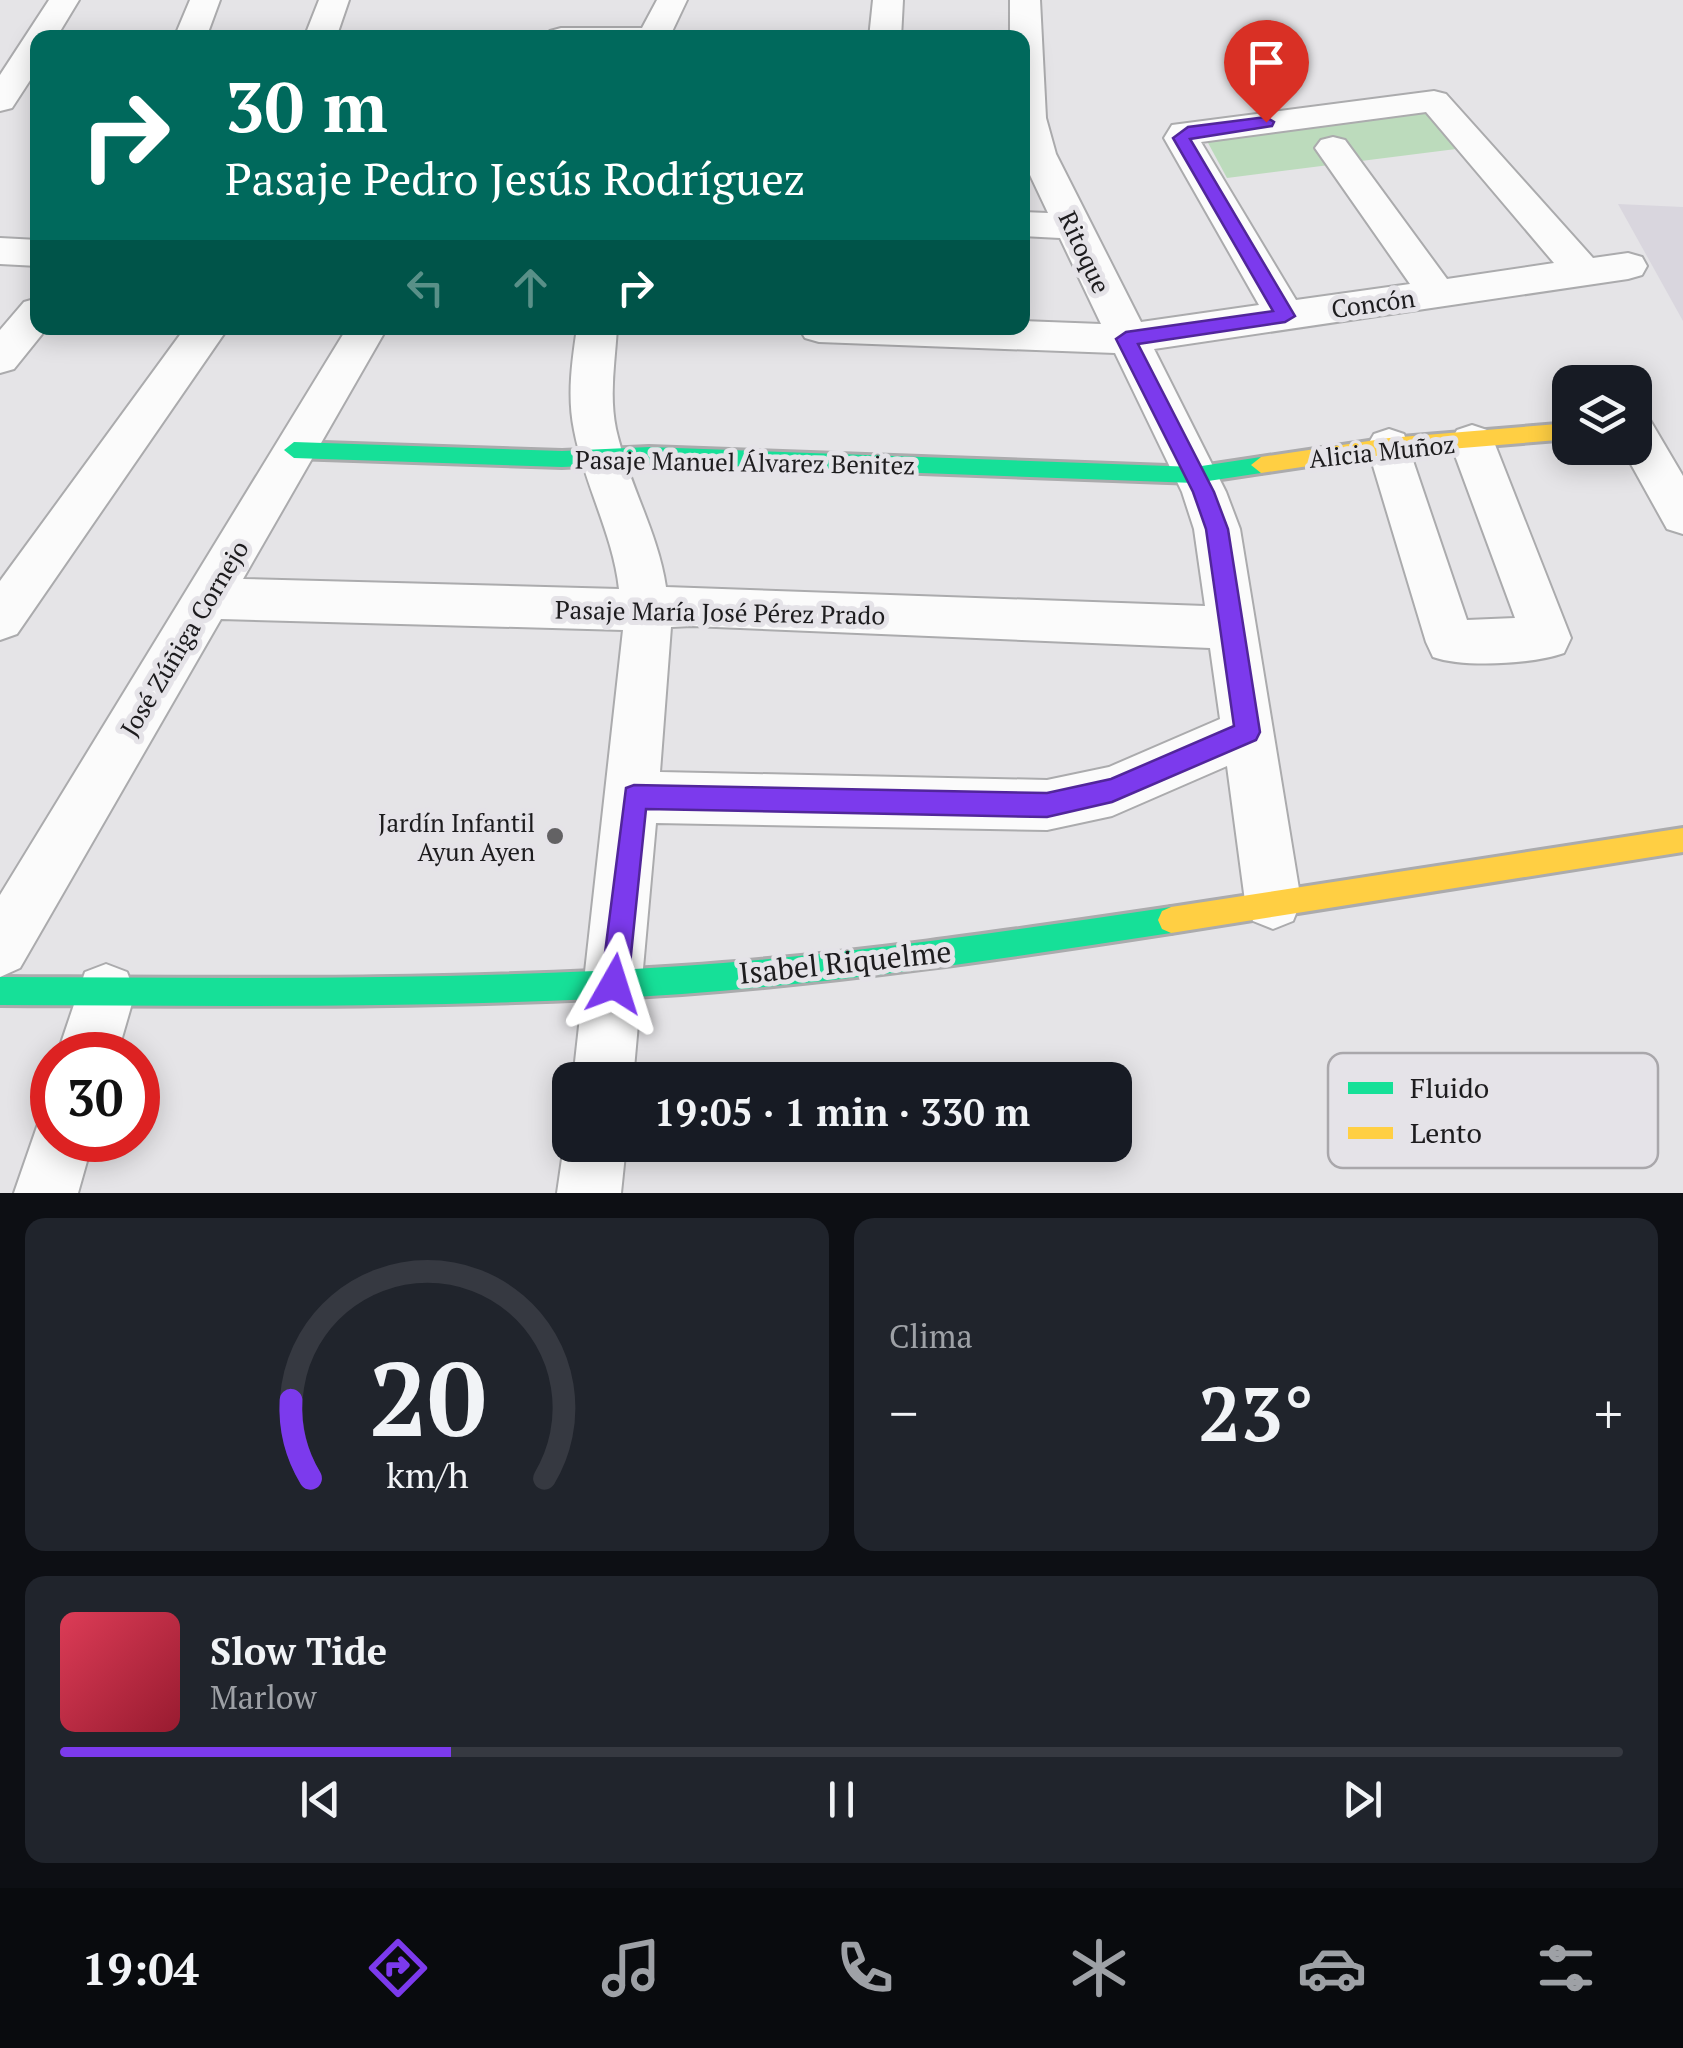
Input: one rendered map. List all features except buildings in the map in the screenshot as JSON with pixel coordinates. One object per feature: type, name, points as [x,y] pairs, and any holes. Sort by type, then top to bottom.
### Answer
[{"type":"main road","name":"Alicia Muñoz","points":[[1195,476],[1389,446],[1552,433]]},
{"type":"main road","name":"Pasaje Manuel Álvarez Benitez","points":[[294,450],[1195,476]]},
{"type":"main road","name":"Isabel Riquelme","points":[[0,991],[356,992],[614,984],[904,958],[1683,840]]},
{"type":"street","points":[[45,30],[64,0]]},
{"type":"street","points":[[193,30],[205,0]]},
{"type":"street","points":[[323,30],[334,0]]},
{"type":"street","points":[[656,30],[672,0]]},
{"type":"street","points":[[885,30],[888,0]]},
{"type":"street","name":"Ritoque","points":[[1026,0],[1026,30]]},
{"type":"street","points":[[0,101],[30,54]]},
{"type":"street","points":[[1285,316],[1182,135],[1423,101],[1455,101],[1584,272]]},
{"type":"street","name":"Ritoque","points":[[1030,142],[1195,476],[1217,529],[1273,901]]},
{"type":"street","points":[[1333,148],[1437,294]]},
{"type":"street","points":[[1030,224],[1072,226]]},
{"type":"street","points":[[0,251],[30,253]]},
{"type":"street","name":"Concón","points":[[1014,335],[1126,339],[1628,266]]},
{"type":"street","points":[[0,358],[30,322]]},
{"type":"street","points":[[0,619],[203,335]]},
{"type":"street","name":"José Zúñiga Cornejo","points":[[0,948],[363,335]]},
{"type":"street","points":[[596,335],[592,394],[601,456],[635,549],[647,608],[647,678],[605,1062]]},
{"type":"street","points":[[1389,446],[1450,642],[1547,638],[1472,442]]},
{"type":"street","points":[[1652,462],[1683,516]]},
{"type":"street","name":"Pasaje María José Pérez Prado","points":[[207,598],[596,610],[692,606],[1232,628]]},
{"type":"street","points":[[634,797],[1047,805],[1112,790],[1247,732]]},
{"type":"street","points":[[94,1032],[106,993]]},
{"type":"street","points":[[46,1193],[55,1162]]},
{"type":"street","points":[[590,1193],[593,1162]]},
{"type":"shaded area","points":[[1618,204],[1683,207],[1683,321]]},
{"type":"green space","points":[[1429,111],[1456,149],[1227,178],[1207,141]]},
{"type":"traffic: fast","points":[[294,450],[562,459],[649,455],[1195,475],[1261,465]]},
{"type":"traffic: fast","points":[[0,991],[384,991],[684,980],[893,959],[1171,920]]},
{"type":"traffic: slow","points":[[1261,465],[1389,446],[1552,432]]},
{"type":"traffic: slow","points":[[1171,920],[1683,840]]},
{"type":"place","name":"Jardín Infantil Ayun Ayen","points":[[555,836]]},
{"type":"route","points":[[614,984],[634,797],[1047,805],[1112,790],[1247,732],[1217,529],[1204,492],[1126,339],[1285,316],[1181,138],[1188,132],[1266,122]]}]
